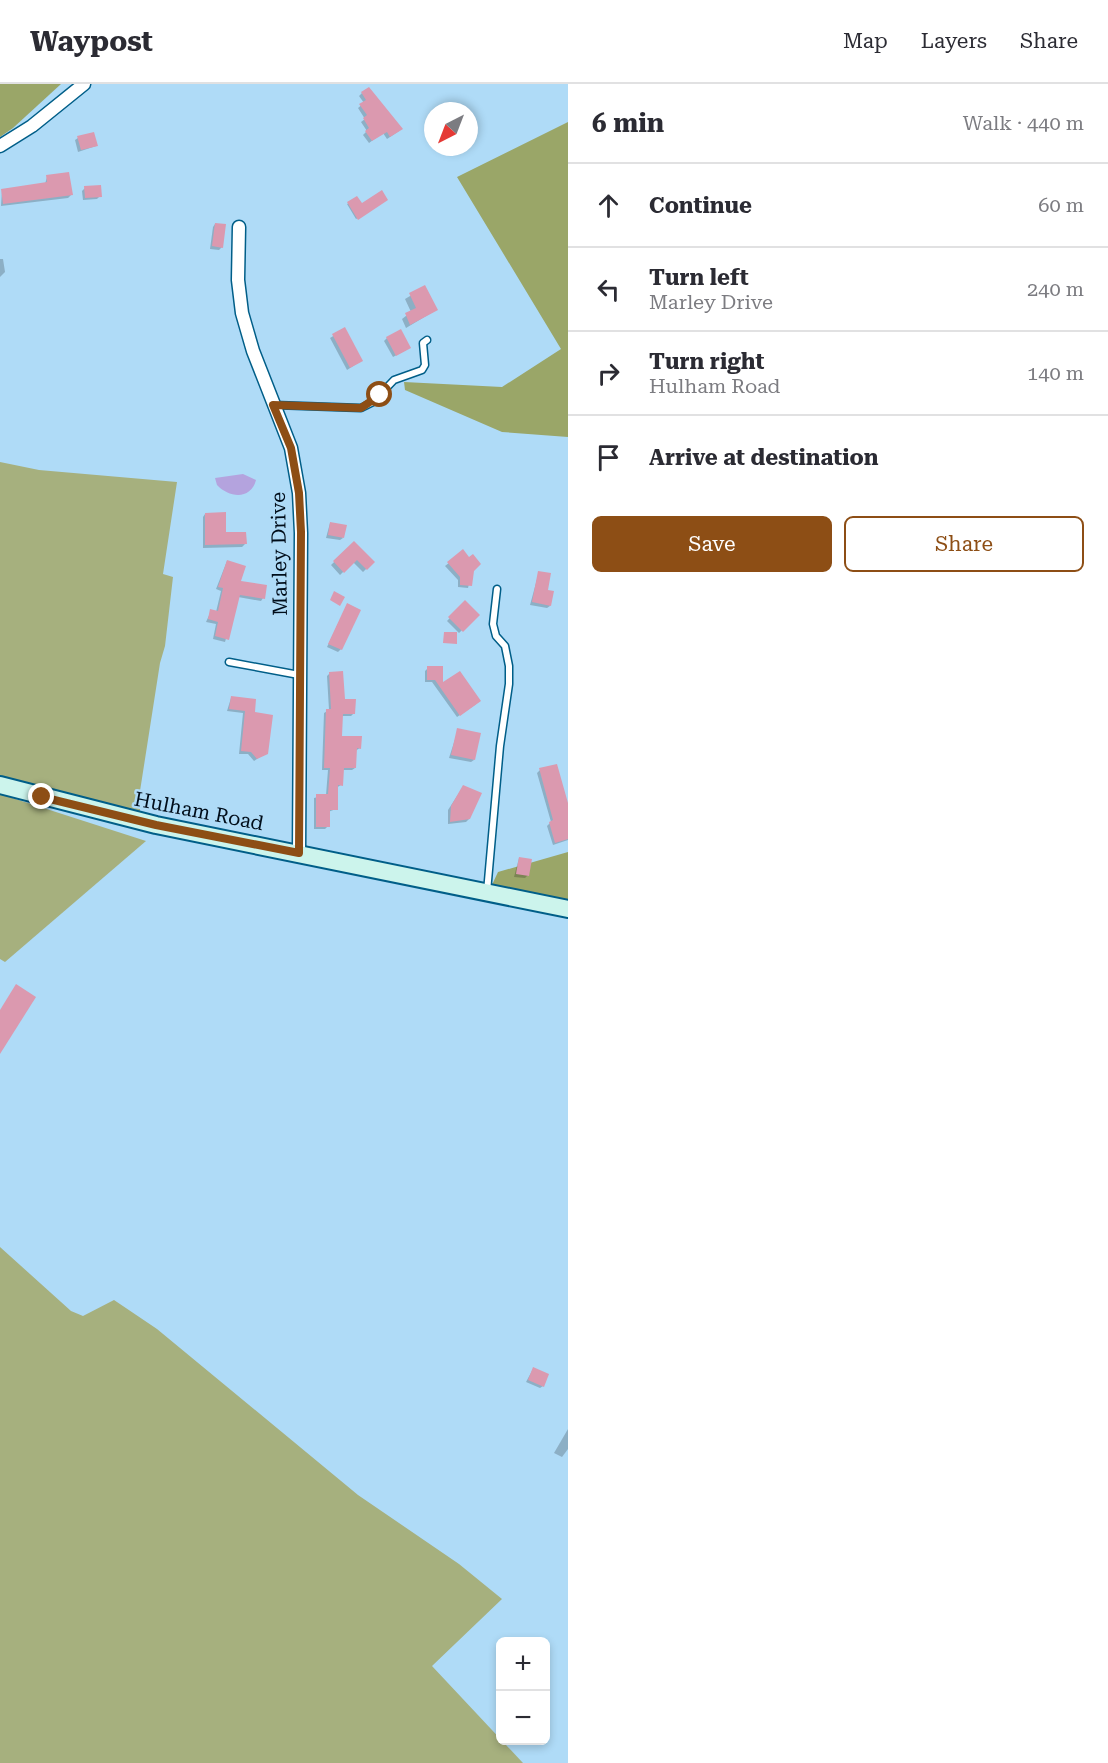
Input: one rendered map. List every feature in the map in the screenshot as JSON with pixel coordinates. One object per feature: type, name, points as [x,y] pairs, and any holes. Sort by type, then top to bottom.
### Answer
[{"type":"street","points":[[0,146],[32,126],[84,84]]},
{"type":"street","name":"Marley Drive","points":[[239,227],[238,280],[242,313],[273,405],[291,448],[299,493],[301,532],[299,853]]},
{"type":"street","name":"Hulham Road","points":[[0,785],[156,825],[568,909]]},
{"type":"lane","points":[[273,405],[361,408],[372,402],[394,380],[422,370],[425,365],[423,343],[427,340]]},
{"type":"lane","points":[[486,892],[500,746],[509,684],[509,666],[505,646],[496,636],[493,624],[497,590]]},
{"type":"lane","points":[[229,662],[299,675]]},
{"type":"green space","points":[[0,84],[61,84],[0,137]]},
{"type":"green space","points":[[568,122],[568,437],[502,432],[405,390],[404,382],[502,387],[561,349],[457,177]]},
{"type":"green space","points":[[0,462],[39,470],[177,482],[163,574],[173,577],[165,646],[160,663],[140,791],[140,815],[54,794],[0,776]]},
{"type":"green space","points":[[0,794],[146,841],[5,962],[0,959]]},
{"type":"green space","points":[[568,852],[568,900],[491,887],[498,872]]},
{"type":"green space","points":[[0,1247],[71,1311],[83,1316],[114,1300],[157,1329],[358,1495],[459,1564],[502,1599],[432,1666],[496,1734],[496,1745],[506,1745],[523,1763],[0,1763]]},
{"type":"shaded area","points":[[243,474],[256,480],[249,491],[239,495],[227,493],[217,485],[215,478]]},
{"type":"building","points":[[369,87],[403,129],[390,137],[387,132],[372,141],[365,131],[369,128],[363,118],[367,115],[359,104],[366,100],[361,92]]},
{"type":"building","points":[[94,132],[98,146],[81,150],[77,136]]},
{"type":"building","points":[[69,172],[73,195],[3,204],[1,189],[47,182],[46,175]]},
{"type":"building","points":[[101,185],[102,197],[85,198],[84,186]]},
{"type":"building","points":[[382,190],[388,200],[358,220],[347,202],[357,196],[362,203]]},
{"type":"building","points":[[215,223],[226,224],[223,248],[212,246]]},
{"type":"building","points":[[425,285],[438,310],[410,325],[405,313],[416,308],[409,293]]},
{"type":"building","points":[[345,327],[363,361],[350,368],[332,334]]},
{"type":"building","points":[[401,329],[411,348],[396,356],[386,337]]},
{"type":"building","points":[[226,512],[226,532],[246,532],[247,544],[205,545],[205,513]]},
{"type":"building","points":[[330,522],[347,525],[344,538],[328,535]]},
{"type":"building","points":[[354,541],[375,562],[367,570],[357,560],[344,573],[333,561]]},
{"type":"building","points":[[463,549],[469,557],[473,554],[481,564],[474,571],[472,586],[460,585],[460,577],[447,562]]},
{"type":"building","points":[[227,560],[246,566],[241,581],[267,585],[265,599],[240,595],[229,640],[215,636],[218,622],[208,619],[210,609],[218,611],[223,588],[218,587]]},
{"type":"building","points":[[538,571],[551,573],[548,590],[554,591],[551,606],[532,602]]},
{"type":"building","points":[[334,591],[345,597],[340,606],[330,600]]},
{"type":"building","points":[[465,600],[480,615],[463,632],[448,617]]},
{"type":"building","points":[[347,603],[361,610],[342,650],[328,644]]},
{"type":"building","points":[[444,632],[457,632],[457,644],[443,643]]},
{"type":"building","points":[[427,666],[443,666],[443,682],[460,671],[481,701],[460,716],[435,680],[427,680]]},
{"type":"building","points":[[343,671],[345,699],[356,699],[355,714],[343,714],[342,736],[362,736],[361,749],[357,748],[356,768],[344,768],[343,786],[338,785],[338,810],[330,810],[330,827],[316,827],[316,794],[328,794],[330,768],[324,768],[326,709],[331,709],[329,672]]},
{"type":"building","points":[[231,696],[256,699],[255,712],[273,715],[268,754],[257,759],[251,752],[241,751],[245,711],[229,709]]},
{"type":"building","points":[[457,728],[481,733],[475,760],[451,755]]},
{"type":"building","points":[[557,764],[568,803],[568,839],[555,843],[549,822],[553,820],[539,768]]},
{"type":"building","points":[[463,785],[482,793],[470,819],[450,822],[451,806]]},
{"type":"building","points":[[519,857],[532,859],[529,876],[516,874]]},
{"type":"building","points":[[16,984],[36,997],[0,1054],[0,1010]]},
{"type":"building","points":[[533,1367],[549,1374],[544,1387],[528,1380]]},
{"type":"route","points":[[42,797],[156,825],[299,853],[301,532],[299,493],[291,448],[273,405],[361,408],[380,395]]}]
